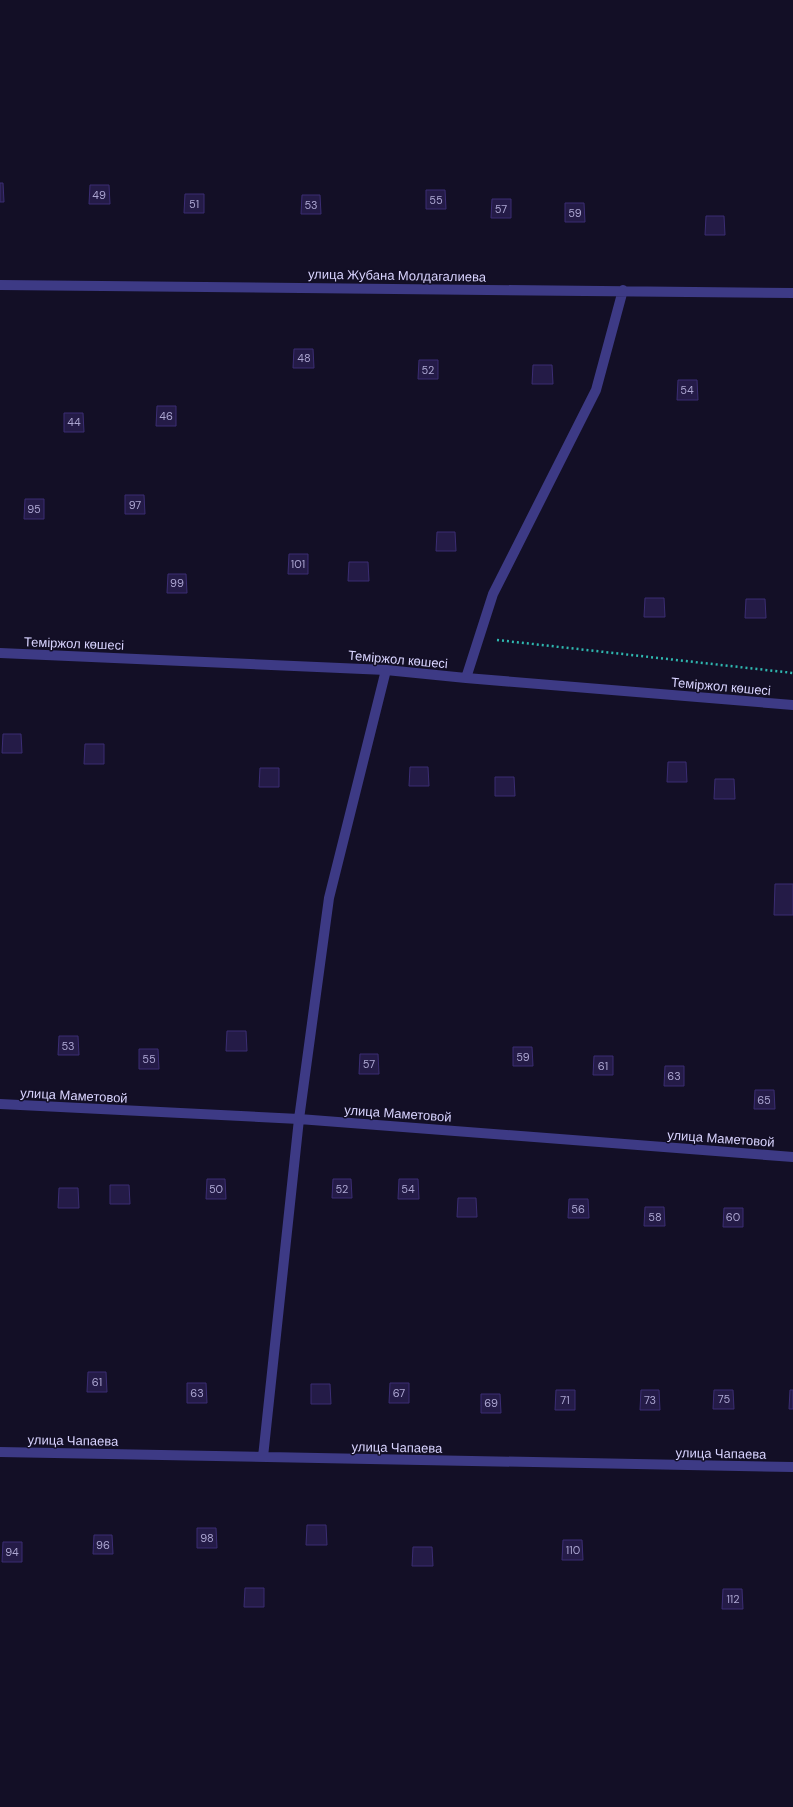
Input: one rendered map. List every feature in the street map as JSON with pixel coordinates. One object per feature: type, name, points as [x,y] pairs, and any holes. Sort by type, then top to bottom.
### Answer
[{"type":"street","name":"улица Жубана Молдагалиева","points":[[0,285],[623,290],[793,293]]},
{"type":"street","points":[[466,678],[493,594],[596,390],[623,290]]},
{"type":"street","name":"Теміржол көшесі","points":[[0,653],[386,670],[793,705]]},
{"type":"street","points":[[263,1457],[299,1119],[329,898],[386,670]]},
{"type":"street","name":"улица Маметовой","points":[[0,1104],[299,1119],[793,1157]]},
{"type":"street","name":"улица Чапаева","points":[[0,1452],[793,1467]]},
{"type":"path","points":[[478,638],[793,673]]},
{"type":"building","points":[[0,183],[3,183],[4,202],[0,202]]},
{"type":"building","points":[[90,185],[109,185],[110,204],[89,204]]},
{"type":"building","points":[[426,190],[445,190],[446,209],[426,209]]},
{"type":"building","points":[[185,194],[204,194],[204,213],[184,213]]},
{"type":"building","points":[[302,195],[320,195],[321,214],[301,214]]},
{"type":"building","points":[[492,199],[511,199],[511,218],[491,218]]},
{"type":"building","points":[[565,203],[584,203],[585,222],[565,222]]},
{"type":"building","points":[[706,216],[724,216],[725,235],[705,235]]},
{"type":"building","points":[[294,349],[313,349],[314,368],[293,368]]},
{"type":"building","points":[[419,360],[438,360],[438,379],[418,379]]},
{"type":"building","points":[[533,365],[552,365],[553,384],[532,384]]},
{"type":"building","points":[[678,380],[697,380],[698,400],[677,400]]},
{"type":"building","points":[[157,406],[176,406],[176,426],[156,426]]},
{"type":"building","points":[[64,413],[83,413],[84,432],[64,432]]},
{"type":"building","points":[[125,495],[144,495],[145,514],[125,514]]},
{"type":"building","points":[[25,499],[44,499],[44,519],[24,519]]},
{"type":"building","points":[[437,532],[455,532],[456,551],[436,551]]},
{"type":"building","points":[[289,554],[308,554],[308,574],[288,574]]},
{"type":"building","points":[[349,562],[368,562],[369,581],[348,581]]},
{"type":"building","points":[[168,574],[186,574],[187,593],[167,593]]},
{"type":"building","points":[[645,598],[664,598],[665,617],[644,617]]},
{"type":"building","points":[[746,599],[765,599],[766,618],[745,618]]},
{"type":"building","points":[[3,734],[21,734],[22,753],[2,753]]},
{"type":"building","points":[[85,744],[104,744],[104,764],[84,764]]},
{"type":"building","points":[[668,762],[686,762],[687,782],[667,782]]},
{"type":"building","points":[[410,767],[428,767],[429,786],[409,786]]},
{"type":"building","points":[[260,768],[279,768],[279,787],[259,787]]},
{"type":"building","points":[[495,777],[514,777],[515,796],[495,796]]},
{"type":"building","points":[[715,779],[734,779],[735,799],[714,799]]},
{"type":"building","points":[[775,884],[793,884],[793,915],[774,915]]},
{"type":"building","points":[[227,1031],[246,1031],[247,1051],[226,1051]]},
{"type":"building","points":[[59,1036],[78,1036],[79,1055],[58,1055]]},
{"type":"building","points":[[513,1047],[532,1047],[533,1066],[513,1066]]},
{"type":"building","points":[[139,1049],[158,1049],[159,1069],[139,1069]]},
{"type":"building","points":[[360,1054],[378,1054],[379,1074],[359,1074]]},
{"type":"building","points":[[594,1056],[613,1056],[613,1075],[593,1075]]},
{"type":"building","points":[[665,1066],[684,1066],[684,1086],[664,1086]]},
{"type":"building","points":[[755,1090],[774,1090],[775,1109],[754,1109]]},
{"type":"building","points":[[207,1179],[225,1179],[226,1199],[206,1199]]},
{"type":"building","points":[[333,1179],[351,1179],[352,1198],[332,1198]]},
{"type":"building","points":[[399,1179],[418,1179],[419,1199],[398,1199]]},
{"type":"building","points":[[110,1185],[129,1185],[130,1204],[110,1204]]},
{"type":"building","points":[[59,1188],[78,1188],[79,1208],[58,1208]]},
{"type":"building","points":[[458,1198],[476,1198],[477,1217],[457,1217]]},
{"type":"building","points":[[569,1199],[588,1199],[589,1218],[568,1218]]},
{"type":"building","points":[[645,1207],[664,1207],[665,1226],[644,1226]]},
{"type":"building","points":[[724,1208],[743,1208],[743,1227],[723,1227]]},
{"type":"building","points":[[88,1372],[106,1372],[107,1392],[87,1392]]},
{"type":"building","points":[[187,1383],[206,1383],[207,1403],[187,1403]]},
{"type":"building","points":[[390,1383],[409,1383],[409,1403],[389,1403]]},
{"type":"building","points":[[311,1384],[330,1384],[331,1404],[311,1404]]},
{"type":"building","points":[[556,1390],[575,1390],[575,1410],[555,1410]]},
{"type":"building","points":[[641,1390],[659,1390],[660,1410],[640,1410]]},
{"type":"building","points":[[714,1390],[733,1390],[734,1409],[713,1409]]},
{"type":"building","points":[[790,1390],[793,1390],[793,1409],[789,1409]]},
{"type":"building","points":[[481,1394],[500,1394],[501,1413],[481,1413]]},
{"type":"building","points":[[307,1525],[326,1525],[327,1545],[306,1545]]},
{"type":"building","points":[[197,1528],[216,1528],[217,1548],[197,1548]]},
{"type":"building","points":[[94,1535],[112,1535],[113,1554],[93,1554]]},
{"type":"building","points":[[563,1540],[582,1540],[583,1560],[562,1560]]},
{"type":"building","points":[[3,1542],[22,1542],[22,1562],[2,1562]]},
{"type":"building","points":[[413,1547],[432,1547],[433,1566],[412,1566]]},
{"type":"building","points":[[245,1588],[264,1588],[264,1607],[244,1607]]},
{"type":"building","points":[[723,1589],[742,1589],[743,1609],[722,1609]]}]
